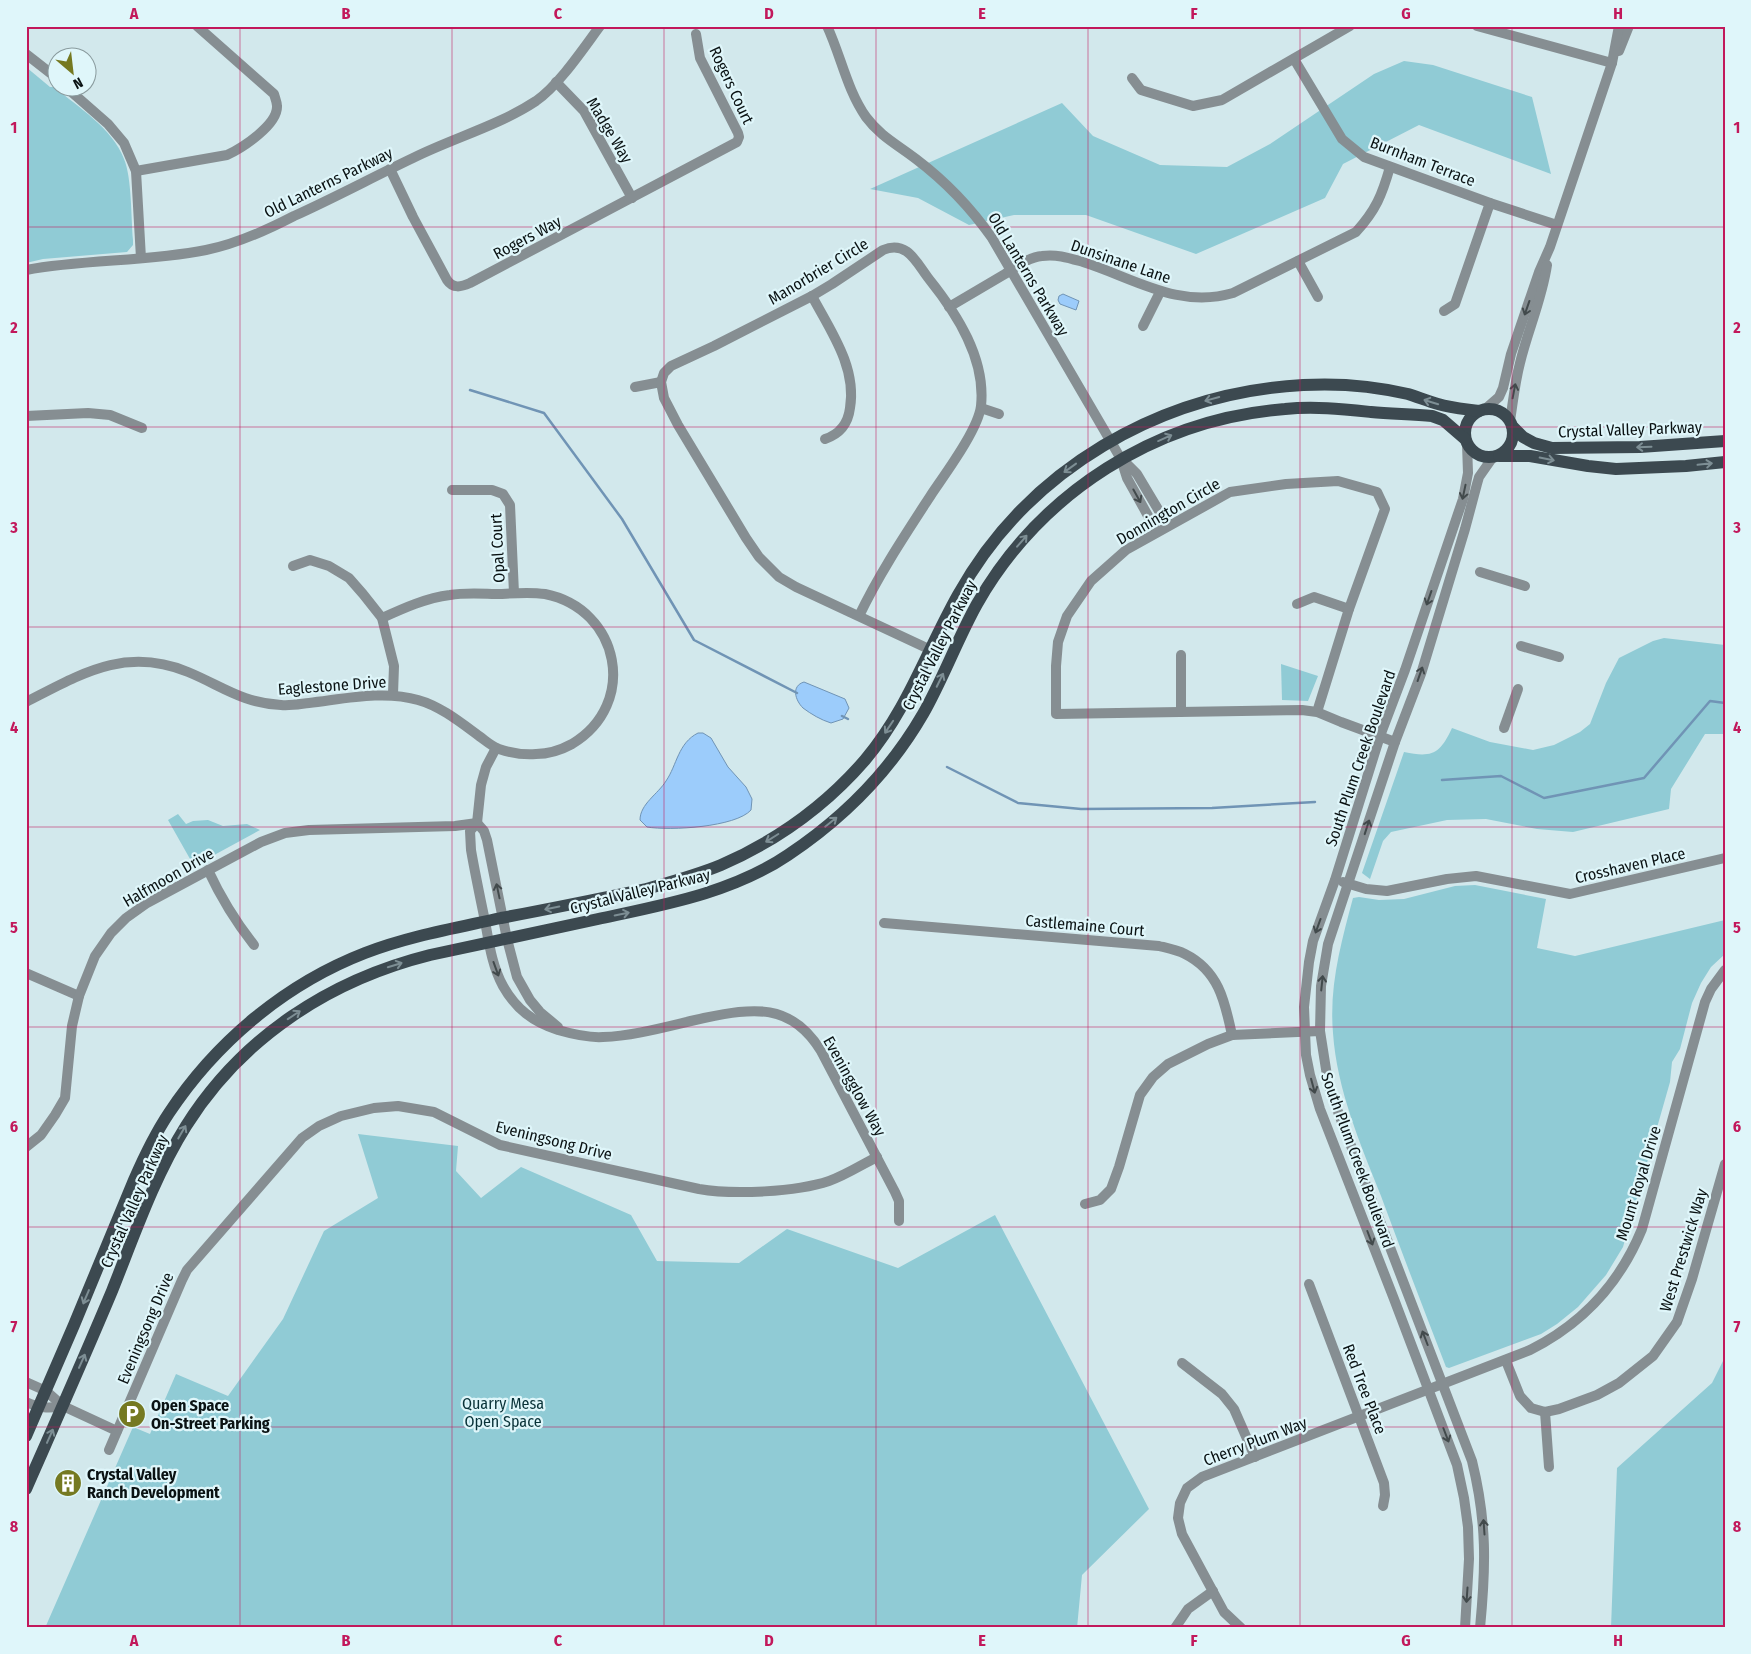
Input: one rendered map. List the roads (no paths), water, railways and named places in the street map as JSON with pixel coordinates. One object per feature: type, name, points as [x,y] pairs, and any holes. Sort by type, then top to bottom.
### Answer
[{"type":"main road","name":"Crystal Valley Parkway","points":[[26,1436],[145,1157],[168,1114],[195,1077],[231,1038],[262,1012],[301,984],[323,972],[385,945],[426,934],[646,889],[696,874],[741,856],[784,831],[837,789],[876,746],[904,704],[958,595],[985,553],[1002,532],[1041,492],[1063,473],[1110,440],[1160,416],[1208,400],[1242,392],[1302,385],[1334,385],[1377,389],[1410,395],[1455,408],[1482,410]]},
{"type":"main road","name":"Crystal Valley Parkway","points":[[26,1489],[164,1166],[186,1126],[212,1090],[240,1059],[275,1028],[333,991],[392,966],[430,955],[677,902],[749,877],[778,862],[834,820],[851,804],[880,774],[908,738],[930,701],[976,606],[1002,566],[1035,527],[1055,507],[1084,484],[1121,459],[1168,436],[1213,420],[1286,408],[1340,409],[1432,416],[1442,420],[1466,441]]},
{"type":"main road","points":[[1482,410],[1499,411],[1511,423],[1513,434],[1511,443],[1506,450],[1496,457],[1478,455],[1473,452],[1466,441],[1466,425],[1471,417],[1482,410]]},
{"type":"main road","name":"Crystal Valley Parkway","points":[[1511,423],[1523,437],[1534,443],[1552,448],[1640,447],[1725,441]]},
{"type":"main road","name":"Crystal Valley Parkway","points":[[1496,457],[1530,456],[1616,469],[1677,467],[1725,462]]},
{"type":"street","points":[[136,171],[227,155],[241,149],[257,136],[273,118],[278,107],[274,94],[197,26]]},
{"type":"street","name":"Old Lanterns Parkway","points":[[26,270],[50,266],[173,256],[208,250],[275,226],[414,157],[498,121],[537,100],[556,82],[600,26]]},
{"type":"street","name":"Old Lanterns Parkway","points":[[828,26],[853,94],[867,118],[881,134],[915,158],[952,190],[976,216],[992,238],[1121,459],[1128,478],[1157,532]]},
{"type":"street","points":[[1132,78],[1141,90],[1193,106],[1222,100],[1350,26]]},
{"type":"street","points":[[1478,26],[1612,62]]},
{"type":"street","points":[[1511,423],[1513,398],[1520,362],[1540,301],[1550,247],[1612,62],[1619,26]]},
{"type":"street","points":[[1612,62],[1629,26]]},
{"type":"street","name":"Rogers Court","points":[[696,34],[700,58],[738,133],[738,140],[731,144]]},
{"type":"street","points":[[26,54],[48,71]]},
{"type":"street","name":"Burnham Terrace","points":[[1294,59],[1342,138],[1364,157],[1490,203],[1557,224]]},
{"type":"street","name":"Madge Way","points":[[556,82],[584,112],[632,198]]},
{"type":"street","points":[[78,98],[108,124],[124,143],[136,171],[141,258]]},
{"type":"street","name":"Rogers Way","points":[[390,169],[413,217],[450,285],[462,287],[731,144]]},
{"type":"street","name":"Dunsinane Lane","points":[[949,307],[1011,270],[1040,256],[1061,256],[1104,269],[1160,292],[1193,298],[1216,298],[1233,293],[1356,232],[1369,218],[1382,195],[1390,167]]},
{"type":"street","points":[[1444,311],[1455,304],[1490,203]]},
{"type":"street","name":"Manorbrier Circle","points":[[661,382],[664,373],[671,366],[812,296],[883,250],[898,246],[910,255],[939,291],[973,348],[982,386],[981,408],[969,436],[894,551],[858,616]]},
{"type":"street","points":[[1482,410],[1499,397],[1503,388],[1511,354],[1539,272],[1550,247]]},
{"type":"street","points":[[1298,261],[1318,297]]},
{"type":"street","points":[[1143,326],[1160,292]]},
{"type":"street","points":[[812,296],[841,352],[851,381],[850,414],[840,431],[825,439]]},
{"type":"street","points":[[635,387],[661,382],[664,398],[678,425],[759,558],[779,577],[796,587],[932,650]]},
{"type":"street","points":[[981,408],[999,414]]},
{"type":"street","points":[[26,416],[110,415],[142,428]]},
{"type":"street","name":"South Plum Creek Boulevard","points":[[1465,1628],[1469,1559],[1466,1512],[1456,1466],[1320,1109],[1310,1075],[1304,1032],[1304,1007],[1308,962],[1313,940],[1335,880],[1380,736],[1405,670],[1463,499],[1468,473],[1466,441]]},
{"type":"street","name":"South Plum Creek Boulevard","points":[[1480,1628],[1485,1559],[1484,1526],[1480,1495],[1472,1461],[1335,1104],[1327,1075],[1320,1031],[1320,1008],[1328,944],[1395,742],[1420,674],[1465,529],[1479,477],[1496,457]]},
{"type":"street","name":"Old Lanterns Parkway","points":[[1121,459],[1137,474],[1168,526]]},
{"type":"street","name":"Donnington Circle","points":[[1317,712],[1349,609],[1385,509],[1376,492],[1338,482],[1286,484],[1230,492],[1126,550],[1091,581],[1067,616],[1058,642],[1056,714],[1302,710],[1317,712],[1395,742]]},
{"type":"street","name":"Opal Court","points":[[452,490],[492,490],[503,494],[510,505],[514,593]]},
{"type":"street","points":[[293,566],[310,560],[329,566],[349,578],[364,594],[382,618],[394,666],[393,694]]},
{"type":"street","points":[[1480,572],[1525,586]]},
{"type":"street","name":"Eaglestone Drive","points":[[26,702],[84,673],[118,662],[157,662],[188,672],[232,694],[256,702],[284,706],[393,694],[418,700],[438,708],[496,748],[522,755],[545,754],[565,748],[584,737],[598,722],[608,705],[613,687],[610,652],[602,632],[591,618],[561,600],[544,594],[514,593],[443,596],[412,604],[382,618]]},
{"type":"street","points":[[1297,604],[1314,597],[1349,609]]},
{"type":"street","points":[[1521,646],[1559,657]]},
{"type":"street","points":[[1181,655],[1181,712]]},
{"type":"street","points":[[1504,728],[1518,689]]},
{"type":"street","name":"Eveningglow Way","points":[[496,748],[486,767],[480,785],[477,823],[470,830],[470,850],[488,943],[499,977],[514,1002],[530,1018],[539,1023],[565,1032],[590,1037],[602,1037],[742,1010],[764,1011],[782,1016],[800,1026],[816,1042],[877,1157],[899,1201],[898,1221]]},
{"type":"street","name":"Eveningglow Way","points":[[477,823],[484,830],[487,840],[512,960],[522,987],[540,1012],[565,1032]]},
{"type":"street","name":"Halfmoon Drive","points":[[26,1147],[41,1135],[65,1098],[72,1026],[79,996],[95,956],[111,933],[126,918],[147,903],[208,870],[262,842],[285,834],[309,830],[455,826],[477,823]]},
{"type":"street","name":"Crosshaven Place","points":[[1335,880],[1366,889],[1387,891],[1447,878],[1476,876],[1570,894],[1725,858]]},
{"type":"street","points":[[208,870],[223,901],[254,945]]},
{"type":"street","name":"Castlemaine Court","points":[[884,923],[1159,946],[1185,954],[1204,968],[1215,982],[1224,998],[1232,1035]]},
{"type":"street","name":"Mount Royal Drive","points":[[1428,1390],[1506,1361],[1547,1342],[1587,1312],[1609,1287],[1632,1252],[1648,1210],[1705,1002],[1711,989],[1725,970]]},
{"type":"street","points":[[26,973],[79,996]]},
{"type":"street","points":[[1085,1204],[1100,1200],[1111,1189],[1140,1095],[1153,1077],[1168,1064],[1208,1044],[1232,1035],[1320,1031]]},
{"type":"street","name":"Eveningsong Drive","points":[[109,1450],[187,1270],[293,1146],[314,1129],[341,1116],[385,1107],[398,1106],[422,1109],[445,1116],[500,1145],[716,1192],[806,1186],[838,1177],[877,1157]]},
{"type":"street","name":"West Prestwick Way","points":[[1545,1412],[1559,1409],[1597,1394],[1619,1382],[1653,1356],[1677,1322],[1692,1279],[1725,1164]]},
{"type":"street","name":"Red Tree Place","points":[[1309,1284],[1384,1483],[1384,1506]]},
{"type":"street","points":[[1506,1361],[1520,1396],[1531,1408],[1545,1412],[1548,1467]]},
{"type":"street","points":[[1182,1364],[1222,1394],[1234,1409],[1255,1457]]},
{"type":"street","points":[[26,1382],[46,1391],[63,1406],[118,1430]]},
{"type":"street","name":"Cherry Plum Way","points":[[1241,1628],[1224,1612],[1182,1534],[1178,1518],[1180,1503],[1187,1488],[1202,1477],[1428,1390]]},
{"type":"street","points":[[26,1402],[39,1407],[63,1406]]},
{"type":"street","points":[[1175,1628],[1188,1609],[1213,1591]]},
{"type":"waterway","points":[[470,390],[544,413],[622,519],[694,640],[797,693]]},
{"type":"waterway","points":[[1442,780],[1501,776],[1544,798],[1644,778],[1710,701],[1725,703]]},
{"type":"waterway","points":[[842,716],[848,719]]},
{"type":"waterway","points":[[947,767],[1018,803],[1081,809],[1212,808],[1315,802]]},
{"type":"place","name":"Open Space On-Street Parking","points":[[132,1414]]},
{"type":"place","name":"Crystal Valley Ranch Development","points":[[68,1483]]},
{"type":"park label","name":"Quarry Mesa Open Space","points":[[503,1412]]}]
